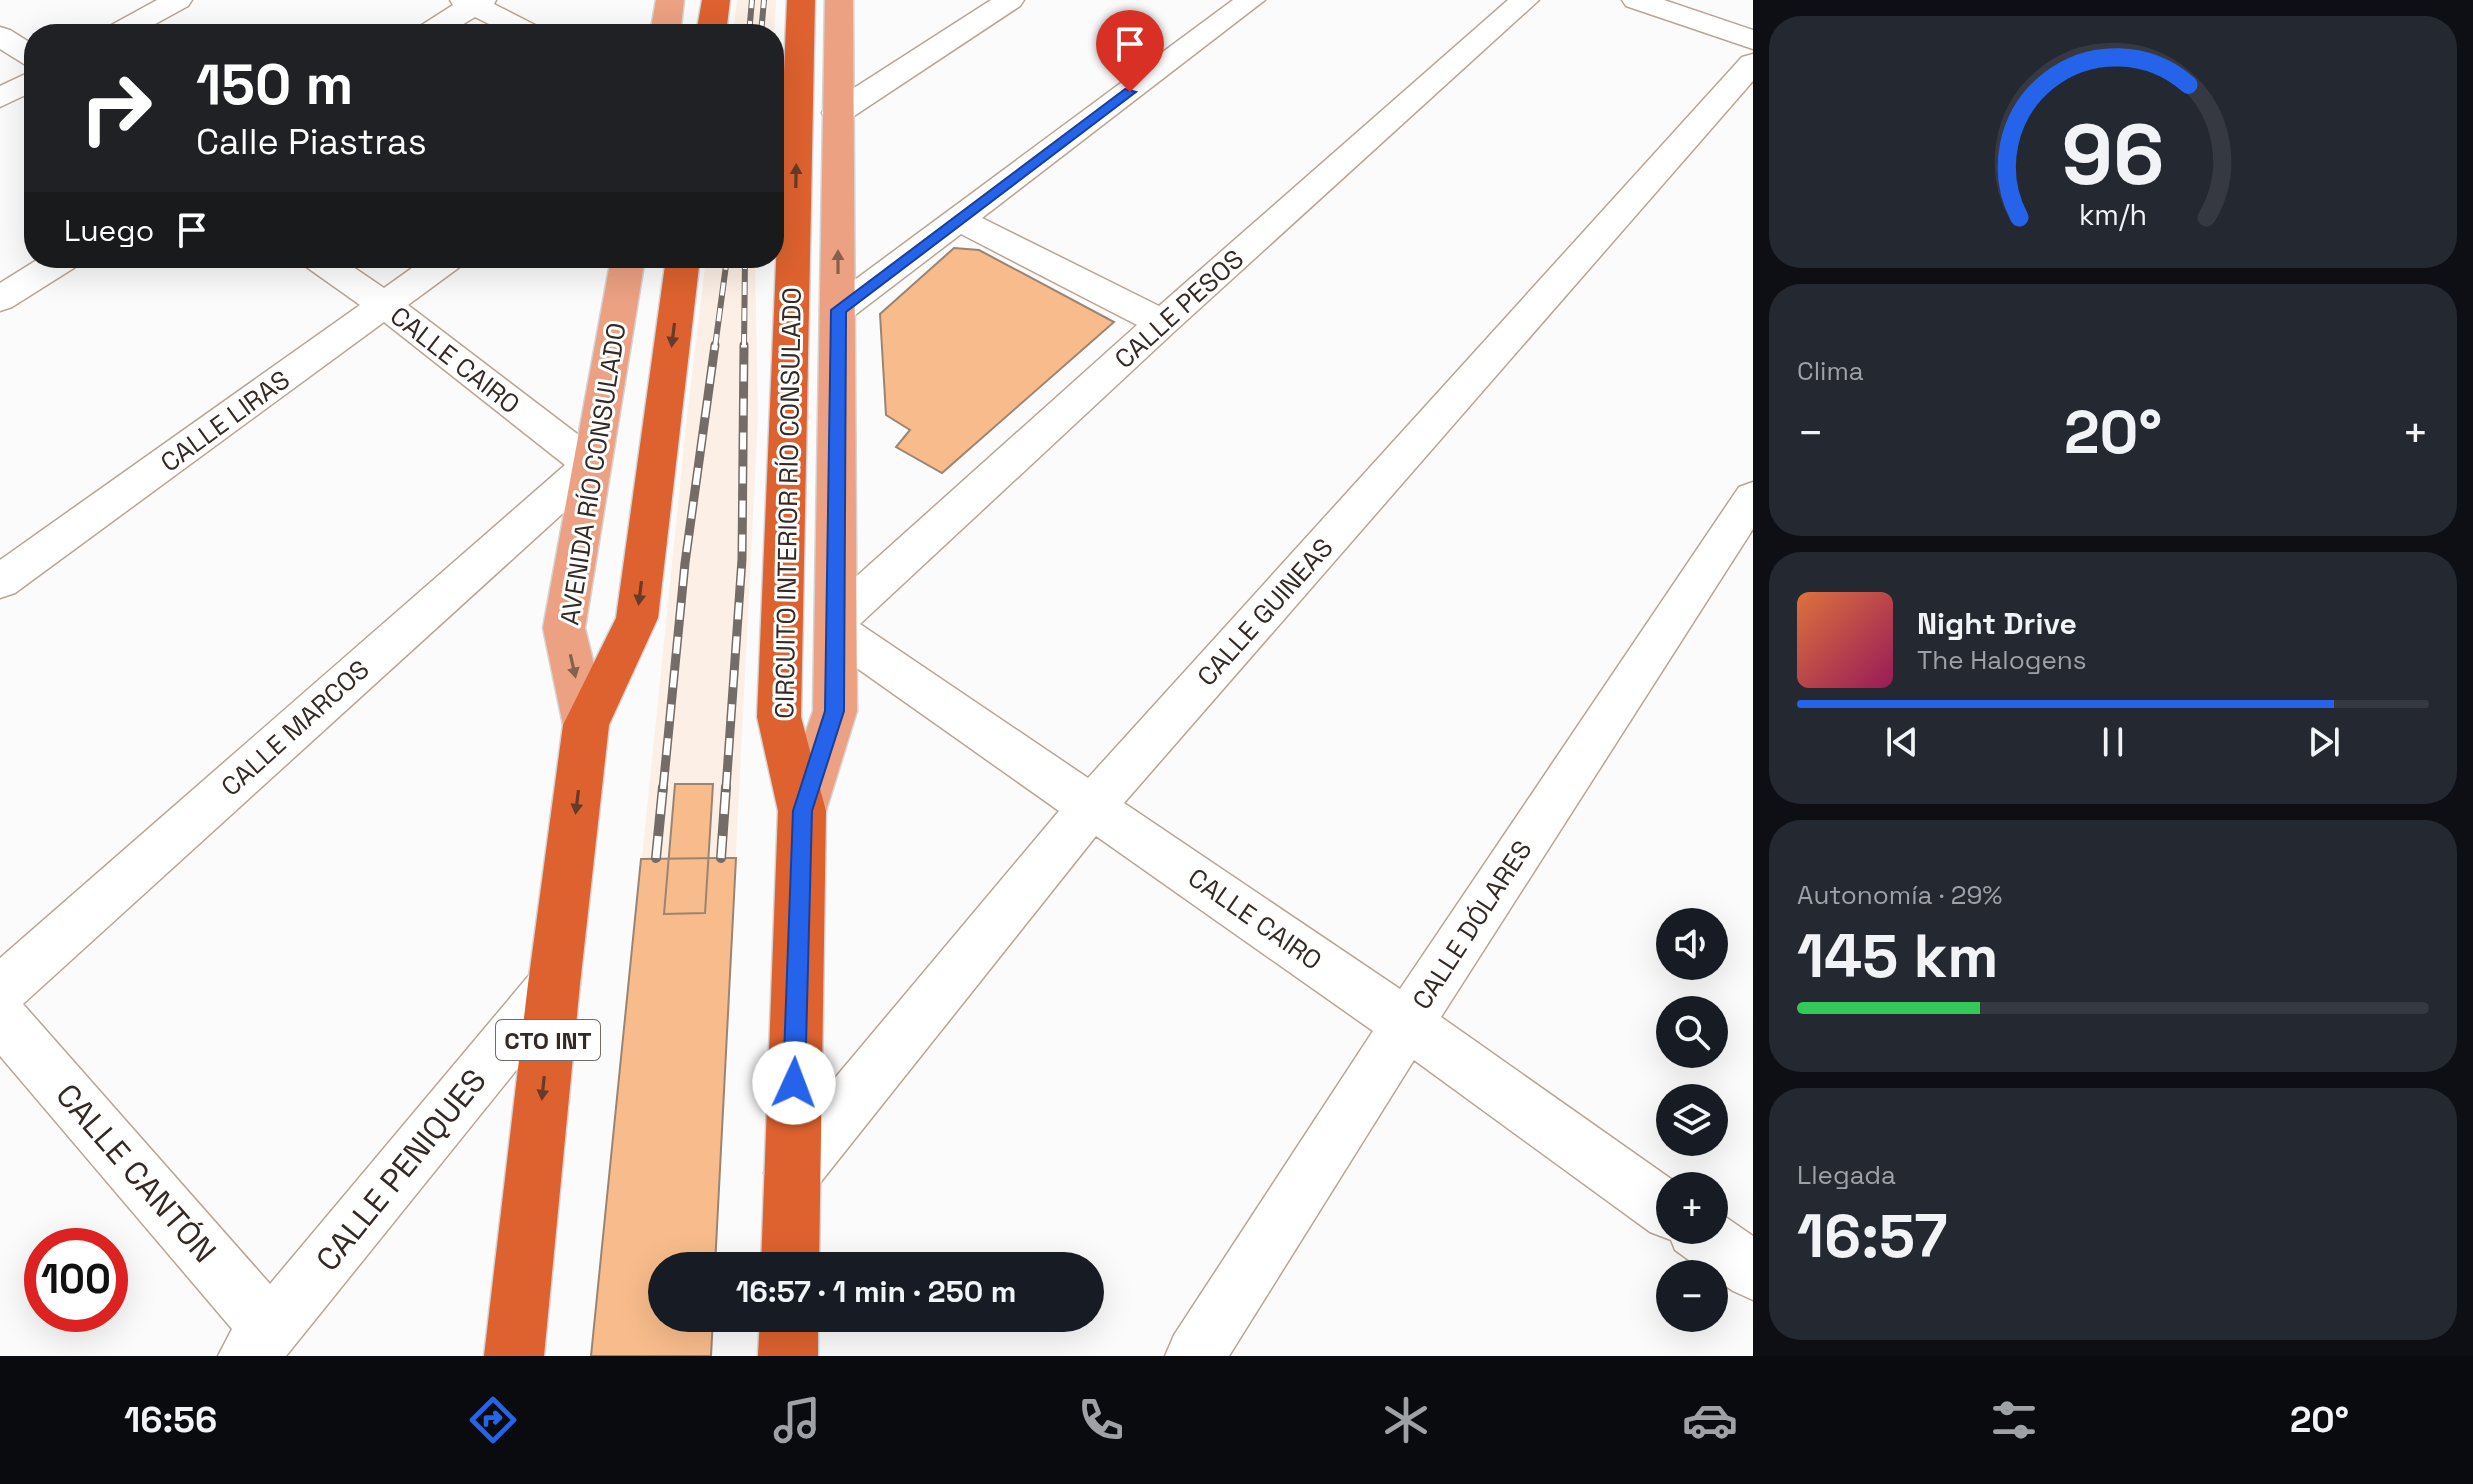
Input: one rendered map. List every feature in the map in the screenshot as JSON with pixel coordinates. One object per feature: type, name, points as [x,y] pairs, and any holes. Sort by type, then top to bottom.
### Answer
[{"type":"highway","points":[[712,24],[716,0]]},
{"type":"highway","name":"CIRCUITO INTERIOR RÍO CONSULADO","points":[[801,0],[779,717],[802,811]]},
{"type":"highway","name":"CTO INT","points":[[586,725],[637,618],[682,268]]},
{"type":"highway","name":"AVENIDA RÍO CONSULADO","points":[[514,1356],[554,984],[586,725]]},
{"type":"highway","points":[[790,1252],[802,811]]},
{"type":"highway","points":[[788,1356],[789,1332]]},
{"type":"main road","points":[[666,24],[670,0]]},
{"type":"main road","points":[[802,811],[835,711],[839,0]]},
{"type":"main road","name":"AVENIDA RÍO CONSULADO","points":[[586,725],[564,628],[626,268]]},
{"type":"street","points":[[134,24],[178,0]]},
{"type":"street","points":[[837,113],[1010,0]]},
{"type":"street","points":[[838,310],[1251,0]]},
{"type":"street","name":"CALLE PESOS","points":[[835,626],[1162,323],[1525,0]]},
{"type":"street","points":[[1636,0],[1753,40]]},
{"type":"street","points":[[442,24],[474,2],[513,24]]},
{"type":"street","points":[[0,36],[24,52]]},
{"type":"street","name":"CALLE GUINEAS","points":[[792,1173],[1092,806],[1753,63]]},
{"type":"street","points":[[0,98],[24,85]]},
{"type":"street","points":[[960,220],[1162,323]]},
{"type":"street","points":[[0,299],[49,268]]},
{"type":"street","name":"CALLE CAIRO","points":[[331,268],[386,306],[591,465]]},
{"type":"street","name":"CALLE LIRAS","points":[[0,582],[436,268]]},
{"type":"street","name":"CALLE MARCOS","points":[[0,991],[591,465]]},
{"type":"street","name":"CALLE DÓLARES","points":[[1195,1356],[1407,1024],[1753,497]]},
{"type":"street","name":"CALLE CAIRO","points":[[835,626],[1407,1024],[1656,1202]]},
{"type":"street","name":"CALLE PENIQUES","points":[[260,1343],[554,984]]},
{"type":"street","name":"CALLE CANTÓN","points":[[0,1017],[260,1343]]},
{"type":"street","points":[[1715,1244],[1753,1271]]},
{"type":"shaded area","points":[[737,0],[776,0],[775,24],[734,24]]},
{"type":"shaded area","points":[[705,268],[755,268],[758,417],[716,1252],[648,1252],[648,1325],[591,1356]]},
{"type":"building","points":[[954,248],[979,250],[1114,322],[942,473],[896,447],[910,430],[886,415],[880,314]]},
{"type":"building","points":[[675,784],[713,784],[705,913],[664,914]]},
{"type":"building","points":[[736,858],[716,1252],[648,1252],[648,1332],[712,1332],[711,1356],[591,1356],[641,859]]},
{"type":"railway","points":[[750,24],[752,0]]},
{"type":"railway","points":[[762,24],[764,0]]},
{"type":"railway","points":[[715,347],[726,268]]},
{"type":"railway","points":[[744,347],[745,268]]},
{"type":"railway","points":[[663,789],[685,563],[715,345]]},
{"type":"railway","points":[[726,789],[742,559],[744,345]]},
{"type":"railway","points":[[656,858],[663,787]]},
{"type":"railway","points":[[721,858],[726,787]]},
{"type":"route","points":[[794,1083],[802,811],[835,711],[838,310],[1130,92]]}]
